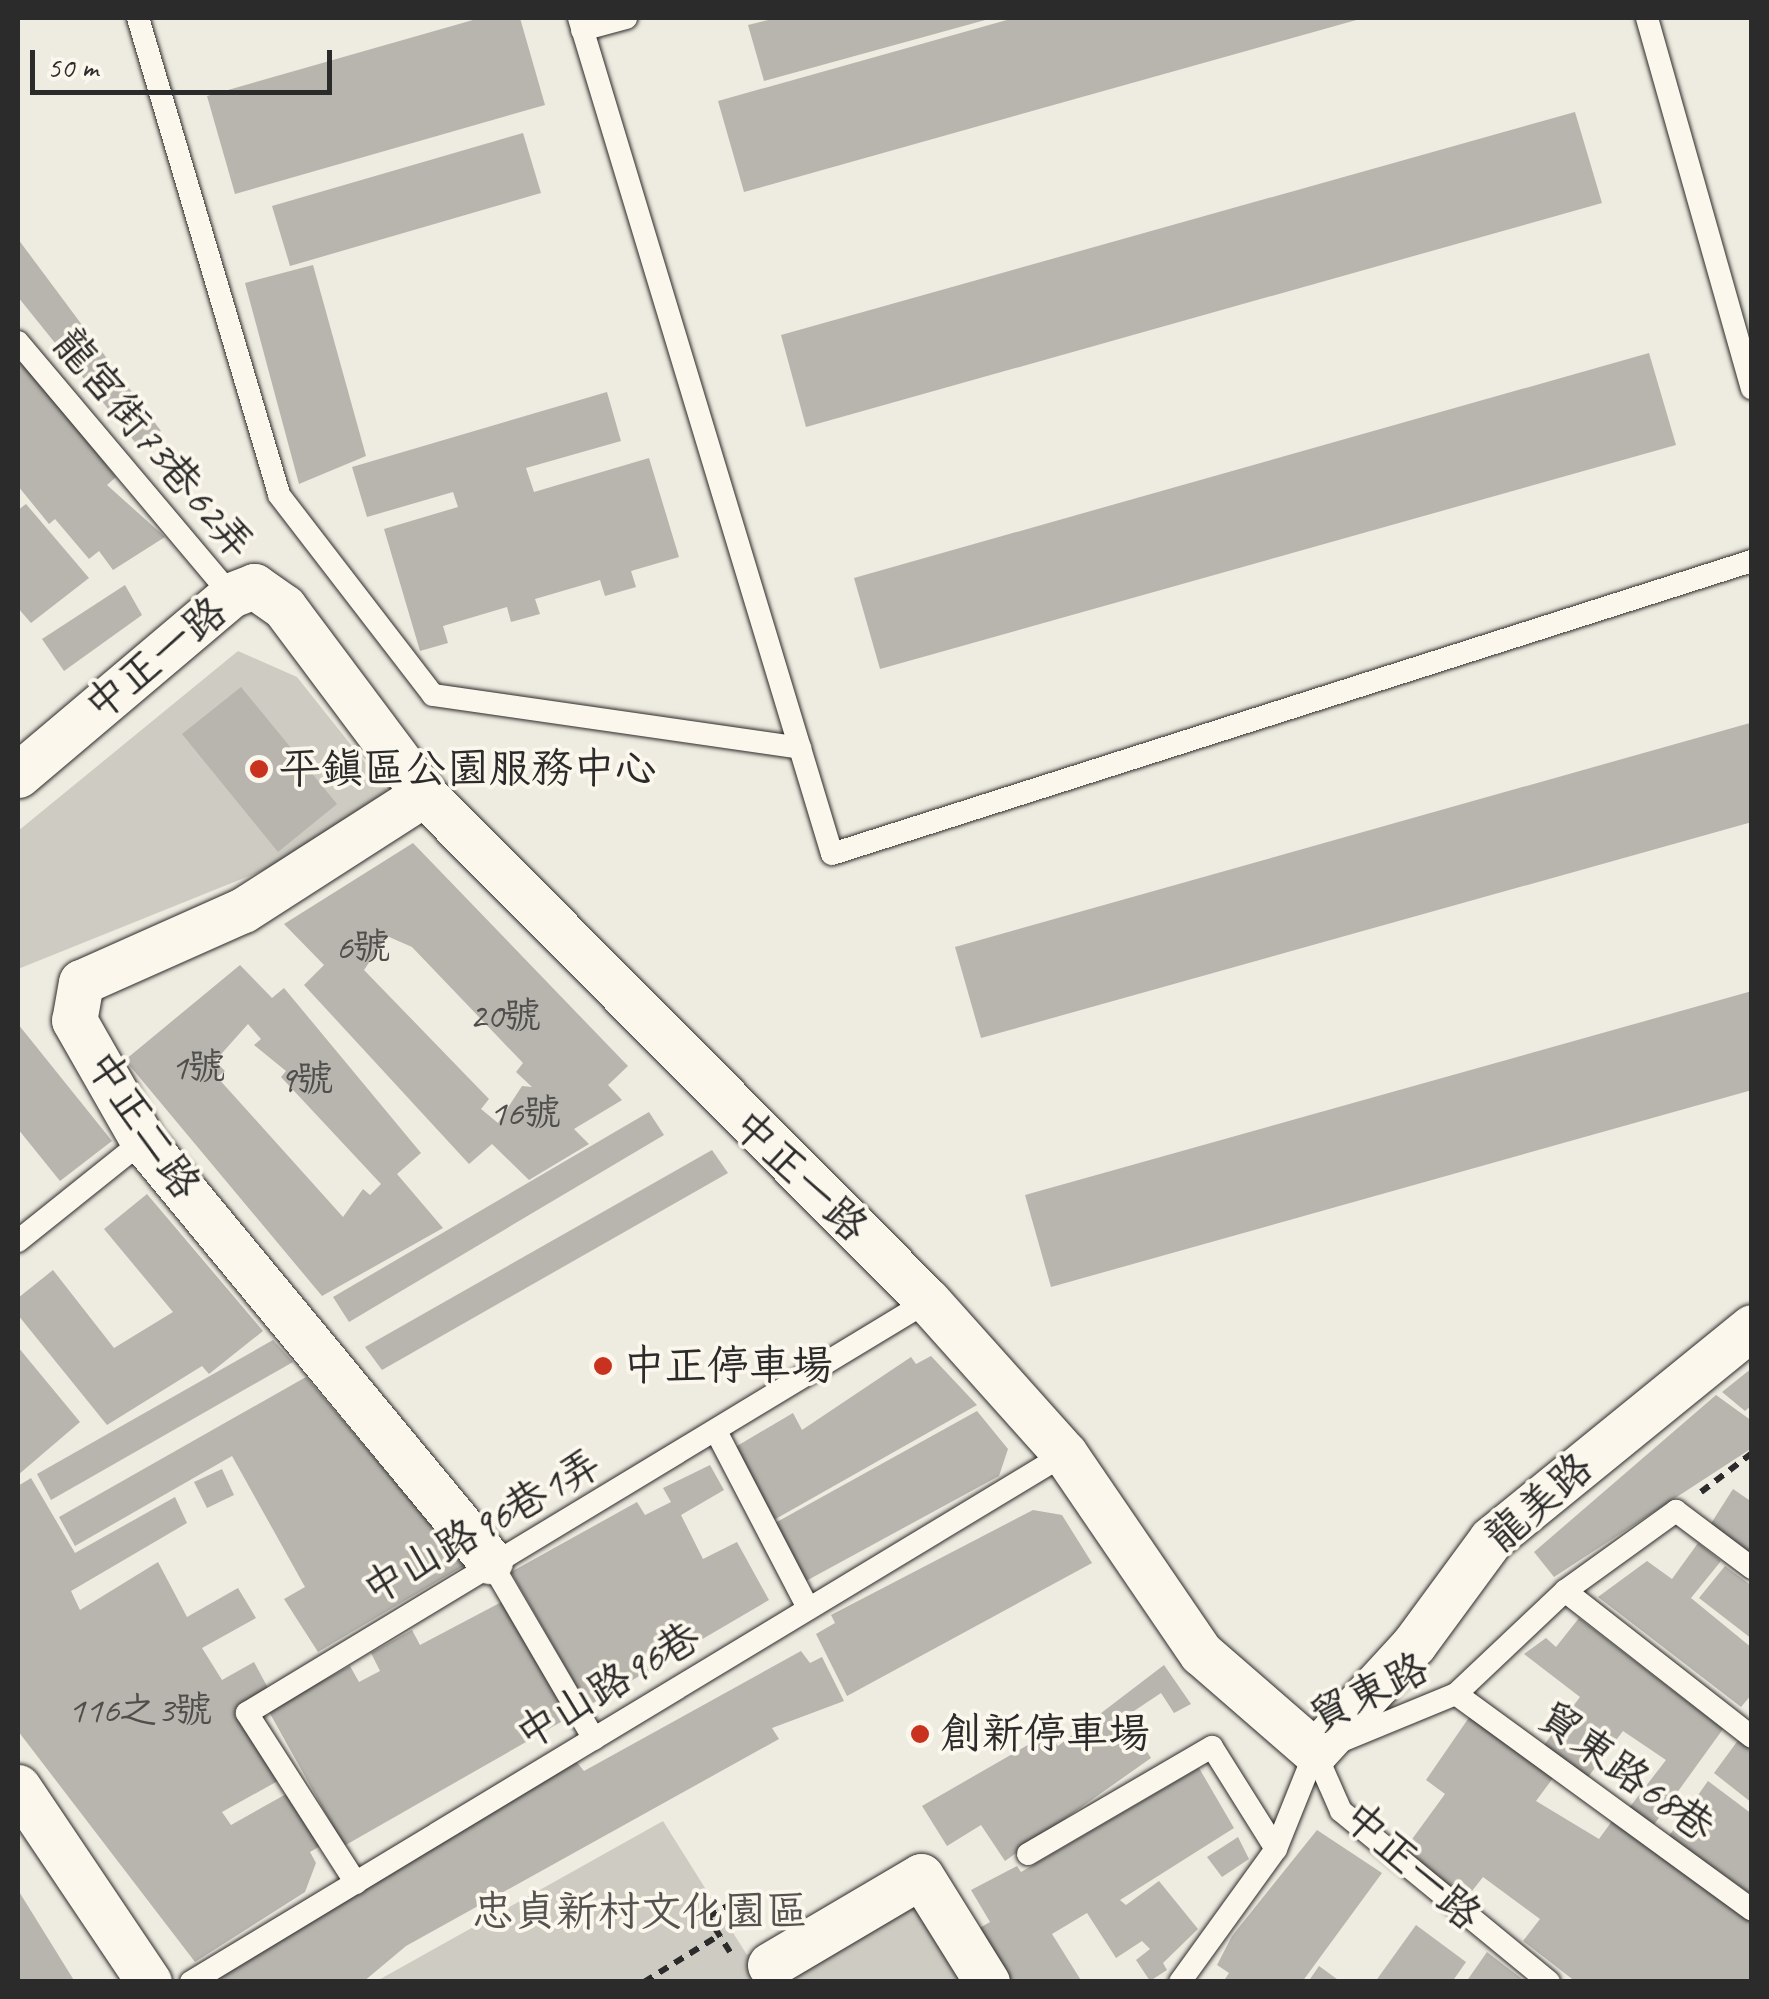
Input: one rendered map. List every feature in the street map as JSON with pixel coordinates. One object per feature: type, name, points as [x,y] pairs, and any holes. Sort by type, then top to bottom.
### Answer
[{"type":"street","name":"中正一路","points":[[18,775],[231,594],[254,586],[284,606],[424,794],[928,1301],[1065,1454],[1201,1652],[1315,1752]]},
{"type":"street","name":"中正二路","points":[[424,794],[243,910],[81,982],[74,1020],[143,1141],[490,1561]]},
{"type":"street","name":"龍美路","points":[[1315,1752],[1414,1644],[1490,1539],[1752,1327]]},
{"type":"street","points":[[18,1787],[148,1982]]},
{"type":"street","points":[[770,1965],[920,1876],[987,1982]]},
{"type":"lane","points":[[138,18],[279,495],[433,695],[800,748]]},
{"type":"lane","points":[[626,18],[580,24],[832,854],[1752,561]]},
{"type":"lane","points":[[1647,18],[1752,388]]},
{"type":"lane","name":"龍宮街73巷62弄","points":[[18,342],[231,594]]},
{"type":"lane","points":[[18,1240],[143,1141]]},
{"type":"lane","name":"中山路96巷1弄","points":[[356,1883],[248,1713],[490,1561],[718,1436],[928,1301]]},
{"type":"lane","points":[[718,1436],[808,1608]]},
{"type":"lane","name":"中山路96巷","points":[[191,1982],[1065,1454]]},
{"type":"lane","points":[[1676,1511],[1752,1568]]},
{"type":"lane","name":"貿東路","points":[[1180,1982],[1276,1849],[1315,1752],[1456,1694],[1565,1591],[1676,1511]]},
{"type":"lane","points":[[490,1561],[594,1738]]},
{"type":"lane","points":[[1565,1591],[1752,1736]]},
{"type":"lane","name":"貿東路68巷","points":[[1456,1694],[1752,1910]]},
{"type":"lane","points":[[1028,1854],[1212,1747],[1276,1849]]},
{"type":"lane","name":"中正一路","points":[[1315,1752],[1341,1812],[1549,1982]]},
{"type":"path","points":[[1676,1511],[1752,1453]]},
{"type":"path","points":[[644,1982],[721,1934]]},
{"type":"green space","points":[[238,651],[297,677],[390,794],[371,827],[18,969],[18,831]]},
{"type":"green space","name":"忠貞新村文化園區","points":[[663,1821],[747,1955],[935,1857],[999,1981],[375,1982]]},
{"type":"building","points":[[480,18],[520,18],[545,105],[235,194],[207,96]]},
{"type":"building","points":[[776,18],[989,19],[764,81],[748,25]]},
{"type":"building","points":[[1014,18],[1360,19],[744,192],[718,101]]},
{"type":"building","points":[[1575,112],[1602,203],[806,427],[781,335]]},
{"type":"building","points":[[523,133],[541,193],[290,266],[272,206]]},
{"type":"building","points":[[18,239],[161,431],[138,446],[18,297]]},
{"type":"building","points":[[313,265],[366,456],[299,484],[245,283]]},
{"type":"building","points":[[1649,353],[1676,445],[880,669],[854,578]]},
{"type":"building","points":[[18,355],[116,477],[107,485],[165,537],[113,570],[99,551],[89,559],[55,519],[49,524],[18,486]]},
{"type":"building","points":[[607,392],[621,441],[526,468],[534,492],[649,458],[679,557],[631,571],[636,587],[605,596],[600,580],[535,599],[540,614],[511,622],[507,607],[443,626],[448,643],[420,651],[384,529],[458,507],[453,492],[367,517],[352,467]]},
{"type":"building","points":[[26,504],[89,578],[31,623],[18,608],[18,510]]},
{"type":"building","points":[[125,585],[142,615],[64,671],[42,639]]},
{"type":"building","name":"平鎮區公園服務中心","points":[[241,687],[337,804],[278,852],[182,734]]},
{"type":"building","points":[[1750,723],[1752,822],[981,1038],[955,947]]},
{"type":"building","points":[[413,843],[628,1066],[608,1085],[622,1100],[574,1129],[589,1144],[529,1180],[492,1144],[469,1164],[304,985],[324,965],[284,924]],"holes":[[[387,936],[412,947],[523,1063],[516,1072],[532,1087],[522,1086],[498,1123],[481,1109],[489,1099],[364,970]]]},
{"type":"building","points":[[240,965],[272,998],[284,988],[421,1153],[397,1174],[443,1228],[322,1296],[125,1060]],"holes":[[[248,1024],[261,1039],[254,1045],[286,1071],[281,1077],[381,1184],[370,1195],[363,1189],[343,1217],[217,1077],[225,1071],[215,1061]]]},
{"type":"building","points":[[1752,991],[1752,1090],[1051,1287],[1025,1195]]},
{"type":"building","points":[[18,1024],[112,1141],[60,1181],[18,1129]]},
{"type":"building","points":[[649,1112],[664,1135],[349,1322],[333,1297]]},
{"type":"building","points":[[712,1150],[728,1173],[382,1370],[365,1347]]},
{"type":"building","points":[[147,1194],[263,1331],[209,1374],[202,1366],[107,1425],[18,1315],[18,1298],[53,1270],[114,1348],[173,1312],[104,1229]]},
{"type":"building","points":[[273,1340],[293,1362],[51,1500],[37,1474]]},
{"type":"building","points":[[18,1347],[80,1422],[18,1475]]},
{"type":"building","points":[[931,1356],[977,1405],[772,1521],[732,1449],[793,1413],[802,1430],[911,1357],[916,1364]]},
{"type":"building","points":[[1752,1368],[1752,1405],[1745,1411],[1722,1392]]},
{"type":"building","points":[[306,1377],[465,1565],[318,1652],[284,1599],[305,1587],[232,1456],[75,1546],[59,1517]]},
{"type":"building","points":[[1716,1395],[1752,1421],[1752,1448],[1554,1577],[1534,1552]]},
{"type":"building","points":[[977,1411],[1008,1449],[999,1476],[806,1581],[775,1523]]},
{"type":"building","points":[[710,1465],[724,1490],[681,1515],[703,1559],[737,1542],[769,1600],[588,1706],[511,1572],[637,1502],[645,1515],[671,1502],[663,1488]]},
{"type":"building","points":[[222,1469],[234,1495],[207,1508],[194,1482]]},
{"type":"building","points":[[31,1478],[75,1553],[175,1497],[187,1523],[71,1591],[80,1610],[158,1562],[187,1617],[238,1588],[256,1618],[202,1648],[222,1680],[254,1662],[268,1688],[241,1703],[285,1777],[222,1812],[231,1825],[288,1793],[322,1845],[310,1852],[316,1863],[305,1892],[195,1962],[18,1731],[18,1486]]},
{"type":"building","points":[[1733,1489],[1752,1502],[1752,1557],[1710,1525]]},
{"type":"building","points":[[1033,1510],[1062,1515],[1092,1563],[847,1696],[816,1634],[835,1623],[831,1615]]},
{"type":"building","points":[[1698,1543],[1721,1561],[1691,1598],[1752,1648],[1752,1694],[1741,1707],[1598,1597],[1647,1561],[1672,1579]]},
{"type":"building","points":[[1725,1566],[1752,1586],[1752,1639],[1699,1598]]},
{"type":"building","points":[[511,1597],[575,1714],[344,1846],[268,1710],[350,1666],[359,1682],[380,1671],[371,1653],[412,1630],[420,1645]]},
{"type":"building","points":[[1579,1618],[1723,1729],[1653,1826],[1629,1808],[1666,1760],[1623,1731],[1588,1777],[1544,1745],[1580,1697],[1524,1654],[1546,1638],[1556,1647]]},
{"type":"building","points":[[801,1651],[810,1663],[822,1657],[844,1701],[772,1728],[779,1739],[406,1946],[363,1982],[213,1982],[575,1760],[584,1771]]},
{"type":"building","points":[[1164,1665],[1191,1704],[1174,1713],[1161,1693],[1125,1717],[1151,1758],[1005,1861],[981,1825],[947,1846],[922,1806],[1033,1742],[1052,1737],[1058,1746]]},
{"type":"building","points":[[1470,1716],[1553,1778],[1536,1801],[1599,1839],[1612,1821],[1752,1921],[1752,1982],[1576,1982],[1523,1941],[1540,1919],[1483,1877],[1465,1900],[1402,1853],[1445,1794],[1426,1780]]},
{"type":"building","points":[[1739,1739],[1752,1749],[1752,1803],[1714,1773]]},
{"type":"building","points":[[1199,1768],[1234,1828],[1120,1900],[1126,1905],[1159,1881],[1198,1929],[1163,1963],[1167,1970],[1150,1981],[1136,1960],[1150,1949],[1142,1941],[1116,1958],[1087,1913],[1052,1934],[1082,1982],[998,1982],[969,1934],[990,1922],[971,1890],[1017,1866],[1021,1872]]},
{"type":"building","points":[[1708,1781],[1752,1814],[1752,1895],[1669,1836]]},
{"type":"building","points":[[1317,1830],[1382,1873],[1302,1982],[1223,1982],[1229,1973],[1217,1965],[1232,1936]]},
{"type":"building","points":[[1238,1837],[1249,1859],[1222,1877],[1207,1857]]},
{"type":"building","points":[[18,1890],[75,1982],[18,1982]]},
{"type":"building","points":[[1416,1925],[1466,1962],[1452,1982],[1375,1982]]},
{"type":"building","points":[[1487,1952],[1526,1982],[1466,1982]]},
{"type":"building","points":[[1319,1966],[1341,1982],[1308,1982]]},
{"type":"place","name":"平鎮區公園服務中心","points":[[259,769]]},
{"type":"place","name":"中正停車場","points":[[603,1366]]},
{"type":"place","name":"創新停車場","points":[[920,1734]]}]
